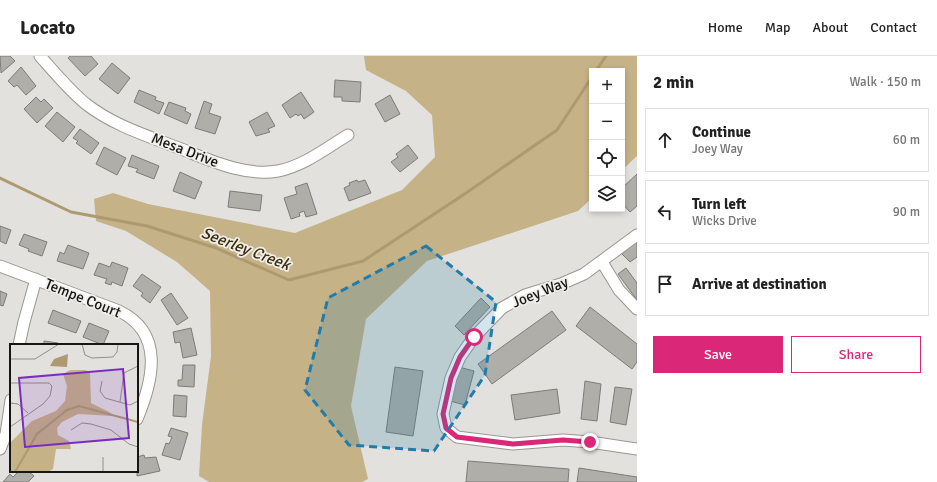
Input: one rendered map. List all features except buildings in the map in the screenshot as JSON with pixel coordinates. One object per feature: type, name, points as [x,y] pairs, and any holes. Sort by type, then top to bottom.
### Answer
[{"type":"street","name":"Mesa Drive","points":[[40,56],[79,98],[106,118],[133,131],[224,166],[254,172],[279,171],[305,161],[348,135]]},
{"type":"street","name":"Joey Way","points":[[637,235],[584,274],[561,284],[526,295],[502,308],[474,337],[460,357],[451,378],[443,414],[446,428],[457,437],[513,444],[563,440],[590,442],[637,449]]},
{"type":"street","points":[[602,262],[619,290],[637,309]]},
{"type":"street","name":"Tempe Court","points":[[0,266],[123,313],[141,330],[150,348],[152,367],[147,393],[138,416]]},
{"type":"street","points":[[19,344],[36,279]]},
{"type":"street","points":[[0,449],[6,434],[10,407]]},
{"type":"highlighted area","points":[[426,246],[496,302],[485,375],[434,451],[349,445],[305,390],[328,298]]},
{"type":"shaded area","points":[[364,56],[637,56],[637,156],[625,167],[625,68],[589,68],[589,201],[578,211],[427,261],[366,319],[351,406],[368,479],[362,482],[209,482],[199,476],[202,425],[211,356],[210,291],[177,262],[126,231],[96,221],[94,199],[113,193],[148,204],[295,233],[402,190],[435,157],[432,115],[406,91],[366,70]]},
{"type":"waterway","name":"Seerley Creek","points":[[598,68],[606,56]]},
{"type":"waterway","name":"Seerley Creek","points":[[0,178],[71,212],[147,226],[216,248],[289,280],[363,261],[466,193],[557,130],[589,82]]},
{"type":"route","points":[[474,337],[460,357],[451,378],[443,414],[446,428],[457,437],[513,444],[563,440],[590,442]]}]
